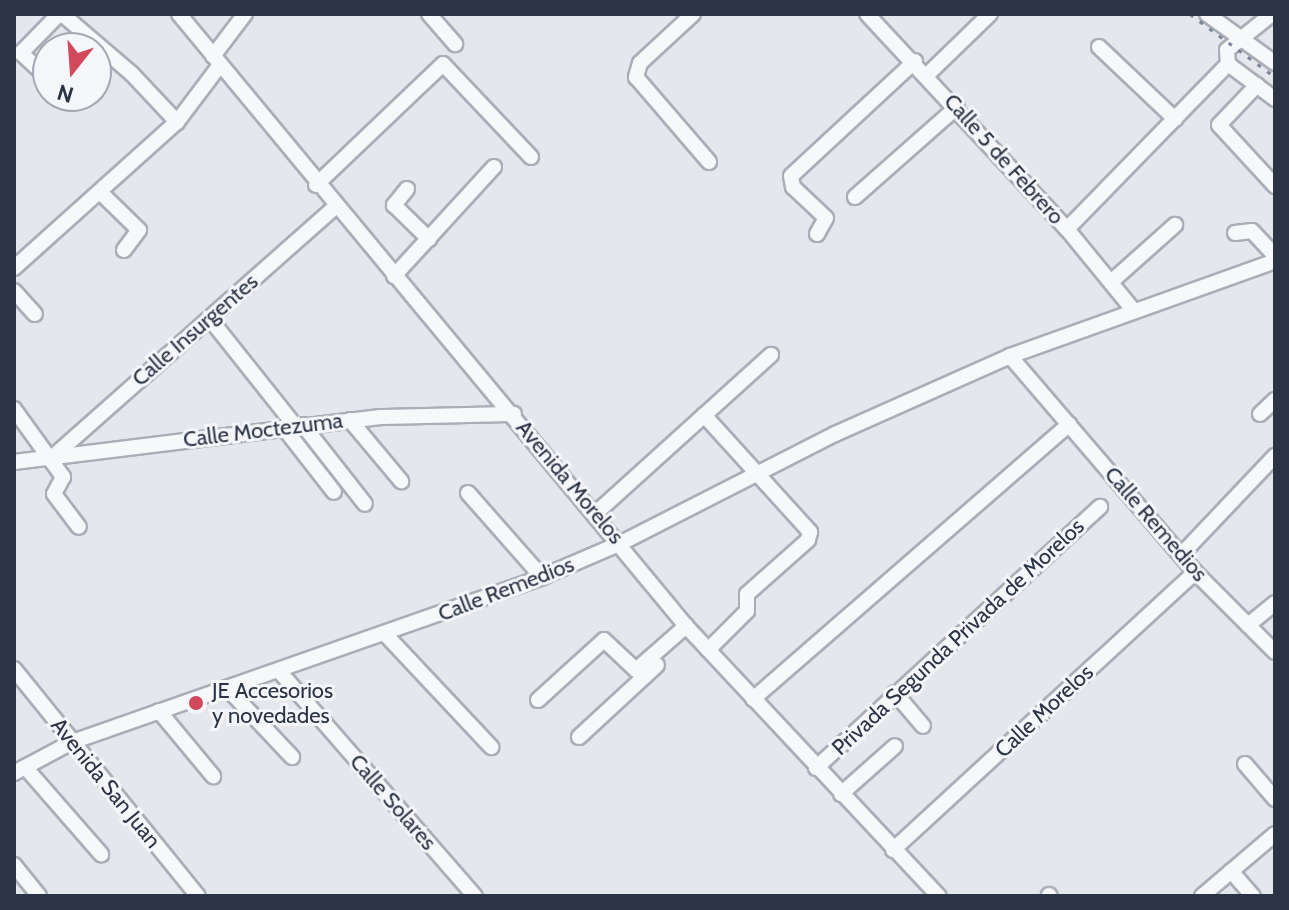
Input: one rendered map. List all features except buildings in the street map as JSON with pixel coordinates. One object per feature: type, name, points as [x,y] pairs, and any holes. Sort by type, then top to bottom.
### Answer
[{"type":"street","points":[[40,32],[60,14],[77,32]]},
{"type":"street","name":"Avenida Morelos","points":[[179,14],[316,185],[514,414],[689,629],[939,896]]},
{"type":"street","points":[[14,268],[177,122],[245,14]]},
{"type":"street","points":[[429,14],[455,44]]},
{"type":"street","points":[[693,14],[640,63],[636,77],[709,162]]},
{"type":"street","name":"Calle 5 de Febrero","points":[[867,14],[915,61],[1067,229],[1134,311]]},
{"type":"street","points":[[927,75],[990,14]]},
{"type":"street","points":[[1207,14],[1275,63]]},
{"type":"street","points":[[1067,229],[1228,64],[1227,50],[1272,14]]},
{"type":"street","points":[[32,40],[21,53],[32,63]]},
{"type":"street","points":[[1099,47],[1175,119]]},
{"type":"street","points":[[817,234],[825,215],[790,183],[791,176],[915,61]]},
{"type":"street","points":[[112,64],[177,122]]},
{"type":"street","points":[[316,185],[443,64],[531,157]]},
{"type":"street","points":[[1228,64],[1275,99]]},
{"type":"street","points":[[1257,85],[1219,125],[1275,186]]},
{"type":"street","points":[[855,197],[957,107]]},
{"type":"street","points":[[394,276],[494,167]]},
{"type":"street","points":[[407,189],[394,205],[429,239]]},
{"type":"street","points":[[100,192],[139,230],[124,250]]},
{"type":"street","name":"Calle Insurgentes","points":[[53,454],[335,207]]},
{"type":"street","points":[[1111,282],[1175,225]]},
{"type":"street","points":[[1235,233],[1252,231],[1275,259]]},
{"type":"street","name":"Calle Remedios","points":[[20,770],[72,742],[386,635],[542,577],[621,543],[757,473],[1010,356],[1275,259]]},
{"type":"street","points":[[14,291],[35,314]]},
{"type":"street","points":[[210,319],[294,426],[365,504]]},
{"type":"street","points":[[596,513],[771,355]]},
{"type":"street","name":"Calle Remedios","points":[[1010,356],[1195,572],[1275,652]]},
{"type":"street","points":[[1260,414],[1275,400]]},
{"type":"street","points":[[14,409],[53,454],[64,479],[54,494],[79,527]]},
{"type":"street","name":"Calle Moctezuma","points":[[14,462],[53,454],[350,420],[514,414]]},
{"type":"street","points":[[704,415],[807,527],[809,538],[747,594],[747,611],[708,650]]},
{"type":"street","points":[[350,420],[401,481]]},
{"type":"street","points":[[753,699],[1069,424]]},
{"type":"street","points":[[294,426],[334,492]]},
{"type":"street","points":[[1181,555],[1275,456]]},
{"type":"street","points":[[468,493],[542,577]]},
{"type":"street","name":"Privada Segunda Privada de Morelos","points":[[816,768],[1100,507]]},
{"type":"street","name":"Calle Morelos","points":[[893,850],[1195,572]]},
{"type":"street","points":[[1248,625],[1275,603]]},
{"type":"street","points":[[538,700],[604,640],[636,670],[689,629]]},
{"type":"street","points":[[579,737],[689,629]]},
{"type":"street","points":[[386,635],[491,747]]},
{"type":"street","name":"Avenida San Juan","points":[[14,669],[198,896]]},
{"type":"street","name":"Calle Solares","points":[[280,672],[475,896]]},
{"type":"street","points":[[227,688],[292,757]]},
{"type":"street","points":[[895,693],[923,726]]},
{"type":"street","points":[[159,711],[213,776]]},
{"type":"street","points":[[841,794],[895,746]]},
{"type":"street","points":[[1245,764],[1275,799]]},
{"type":"street","points":[[20,770],[101,854]]},
{"type":"street","points":[[1202,896],[1275,834]]},
{"type":"street","points":[[14,865],[39,896]]},
{"type":"street","points":[[1231,871],[1253,896]]},
{"type":"railway","points":[[1190,14],[1275,77]]},
{"type":"place","name":"JE Accesorios y novedades","points":[[196,703]]}]
